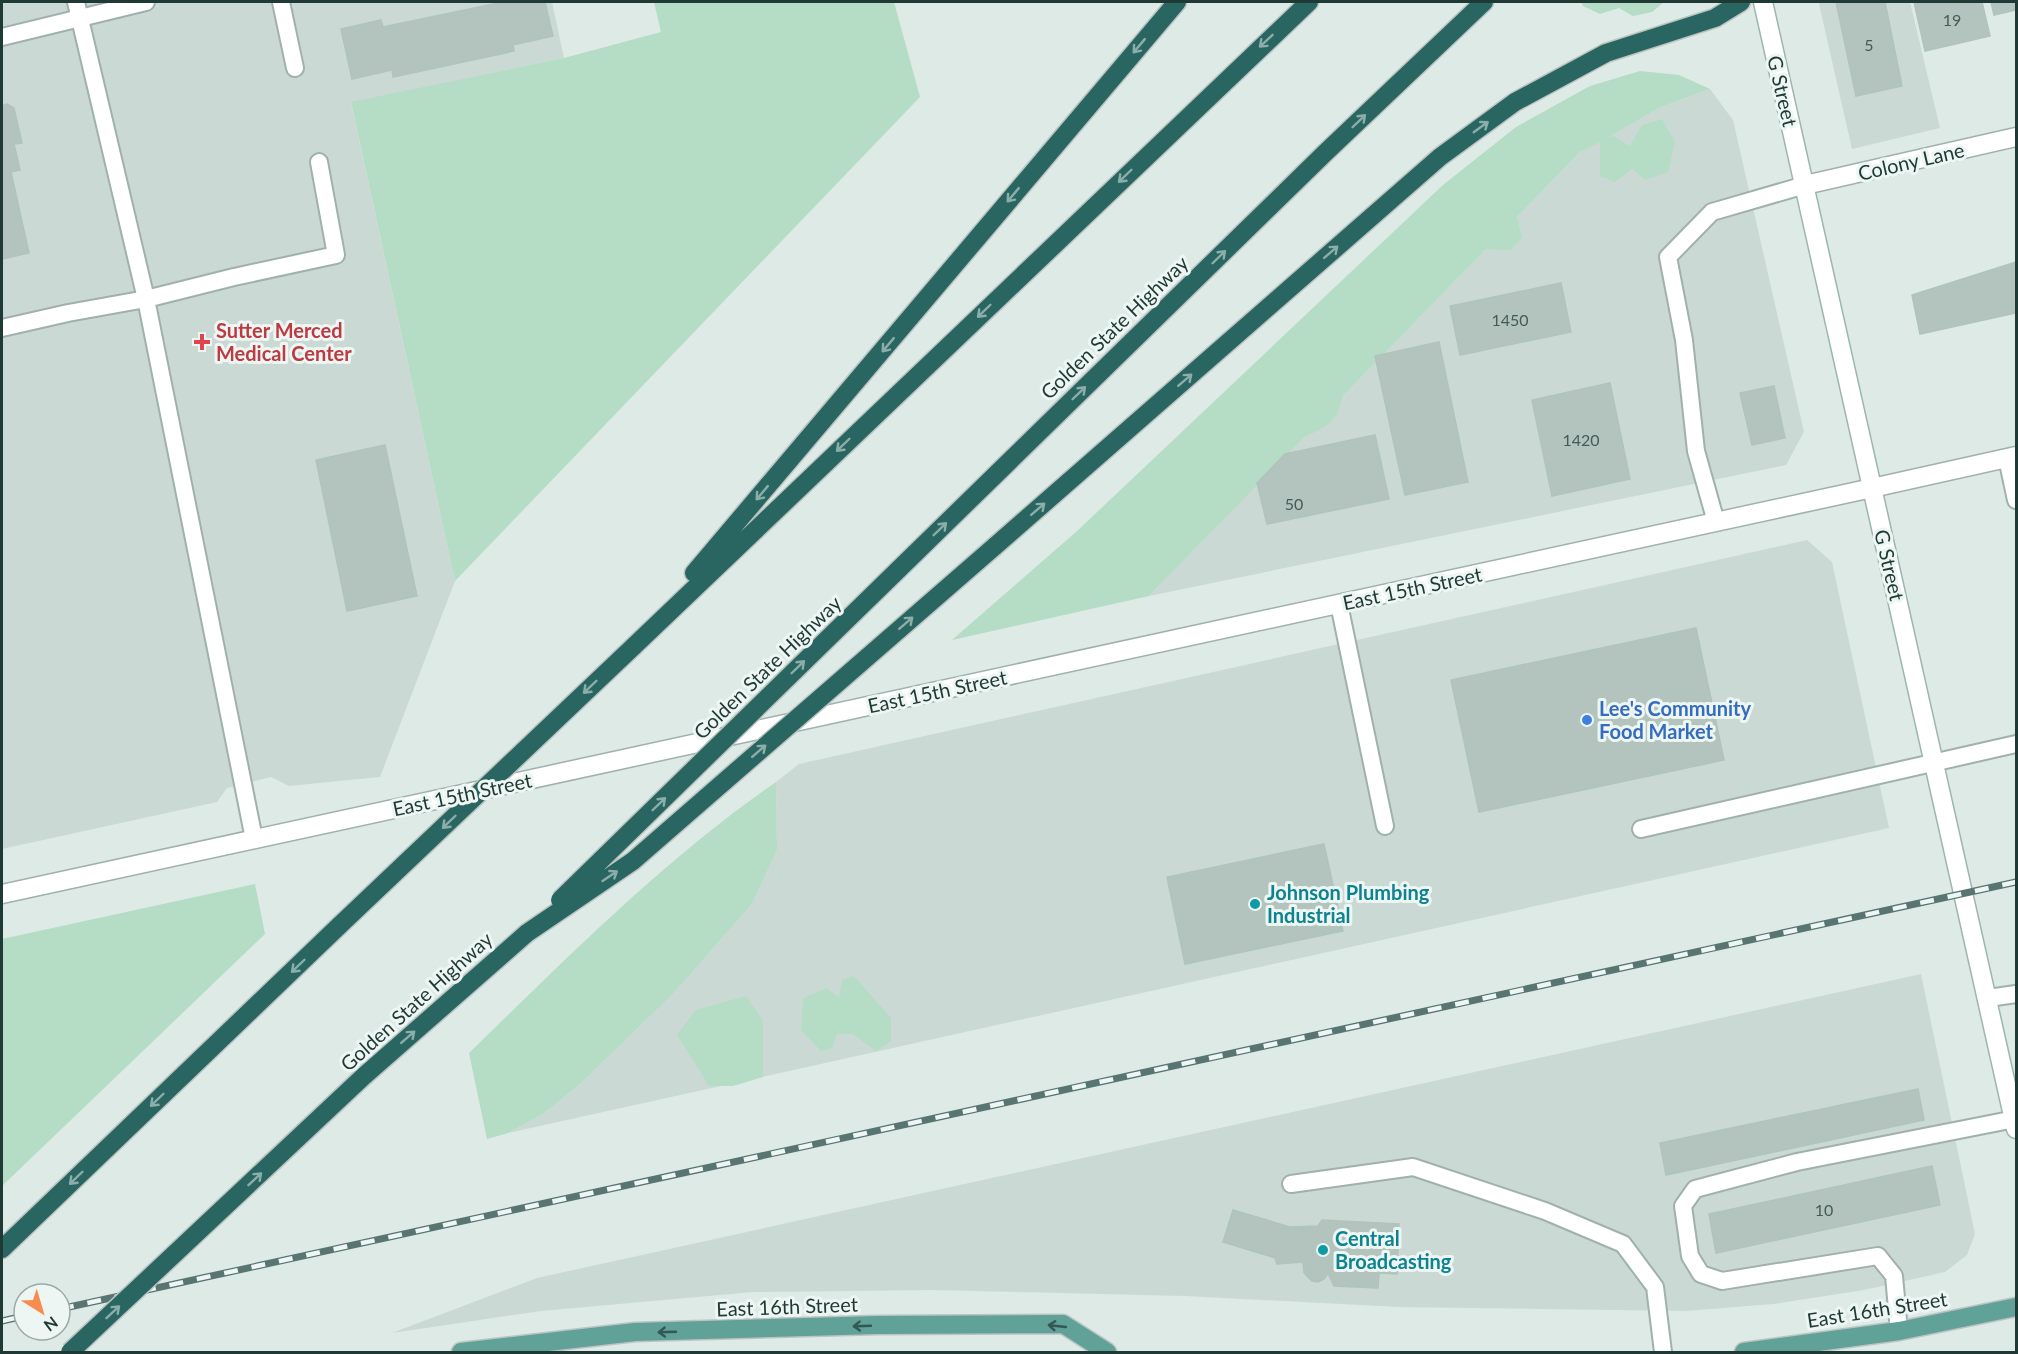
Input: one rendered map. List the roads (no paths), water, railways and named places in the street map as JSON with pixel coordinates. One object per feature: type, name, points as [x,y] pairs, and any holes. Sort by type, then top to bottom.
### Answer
[{"type":"highway","points":[[633,646],[1176,2]]},
{"type":"highway","points":[[2,1250],[1309,2]]},
{"type":"highway","name":"Golden State Highway","points":[[70,1353],[364,1076],[527,933],[1316,162],[1484,2]]},
{"type":"highway","points":[[527,933],[633,861],[1440,157],[1515,102],[1606,53],[1715,18],[1740,2]]},
{"type":"main road","name":"East 16th Street","points":[[1744,1353],[1899,1331],[2016,1307]]},
{"type":"main road","name":"East 16th Street","points":[[461,1353],[635,1332],[1063,1324],[1107,1353]]},
{"type":"street","name":"G Street","points":[[1763,2],[2015,1124]]},
{"type":"street","name":"Colony Lane","points":[[1804,185],[2016,137]]},
{"type":"street","name":"East 15th Street","points":[[2,894],[2012,457]]},
{"type":"lane","points":[[2,37],[78,10],[146,2]]},
{"type":"lane","points":[[280,2],[295,68]]},
{"type":"lane","points":[[78,10],[146,299],[254,839]]},
{"type":"lane","points":[[2,328],[146,299],[336,255],[319,162]]},
{"type":"lane","points":[[1716,522],[1696,451],[1684,340],[1668,257],[1712,212],[1804,185]]},
{"type":"lane","points":[[2012,457],[2016,500]]},
{"type":"lane","points":[[1339,604],[1386,826]]},
{"type":"lane","points":[[1641,829],[2016,744]]},
{"type":"lane","points":[[1988,998],[2016,994]]},
{"type":"lane","points":[[1899,1331],[1894,1276],[1878,1256],[1722,1281],[1701,1274],[1690,1256],[1683,1206],[1695,1189],[1797,1162],[2015,1124]]},
{"type":"lane","points":[[1292,1184],[1413,1167],[1545,1211],[1623,1244],[1655,1287],[1664,1353]]},
{"type":"railway","points":[[72,1306],[2016,882]]},
{"type":"railway","points":[[2,1321],[12,1319]]},
{"type":"place","name":"Sutter Merced Medical Center","points":[[202,342]]},
{"type":"place","name":"Lee's Community Food Market","points":[[1587,720]]},
{"type":"place","name":"Johnson Plumbing Industrial","points":[[1255,904]]},
{"type":"place","name":"Central Broadcasting","points":[[1323,1250]]}]
